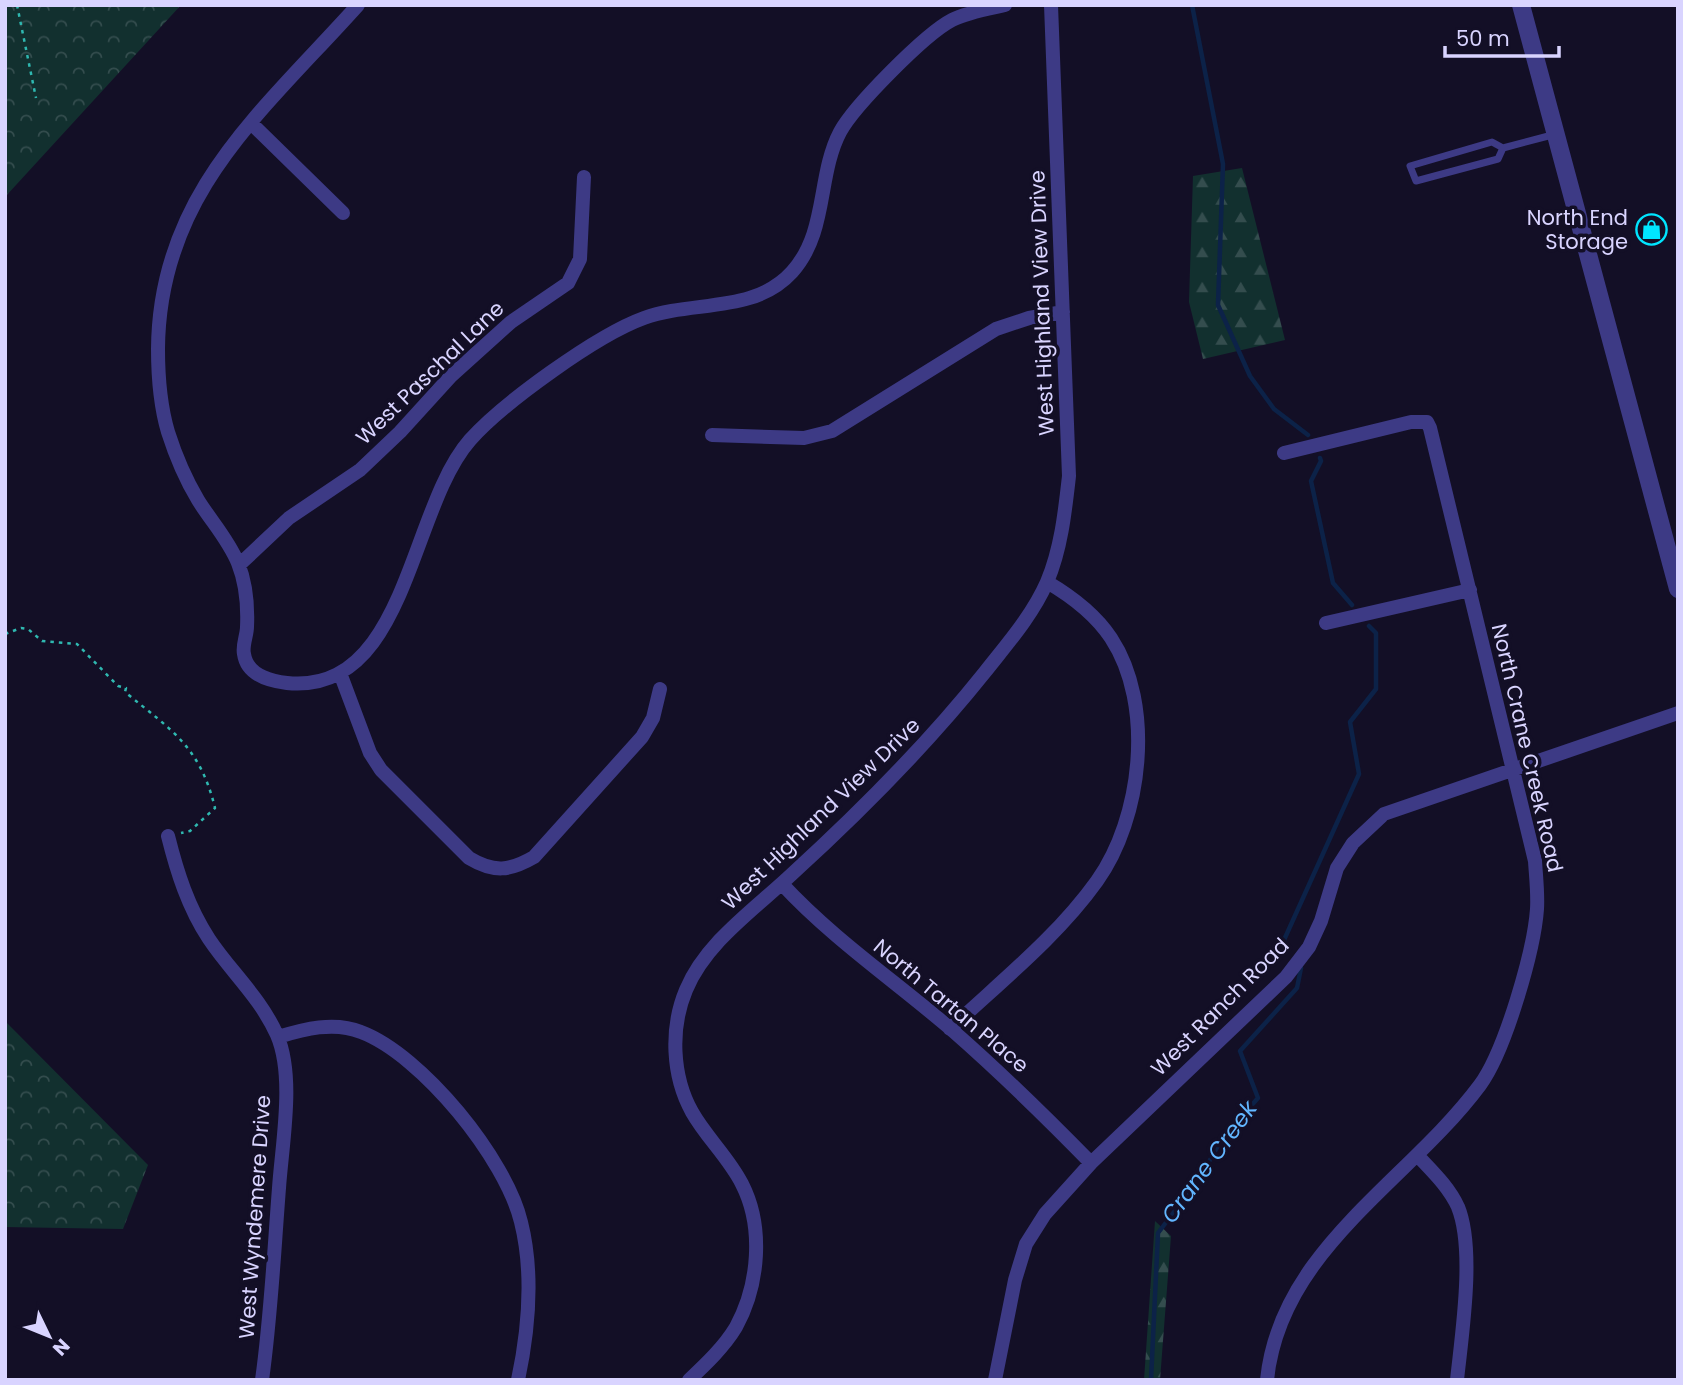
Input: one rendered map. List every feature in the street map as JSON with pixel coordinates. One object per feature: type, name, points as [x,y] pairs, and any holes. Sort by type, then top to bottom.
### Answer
[{"type":"street","points":[[358,5],[252,124],[204,183],[185,219],[168,262],[158,320],[158,380],[168,431],[192,490],[226,539],[239,565],[247,601],[244,656],[252,669],[265,679],[288,683],[312,683],[340,673],[367,653],[388,621],[444,479],[470,439],[502,410],[606,336],[643,318],[675,309],[740,302],[791,274],[807,249],[817,225],[840,131],[873,92],[934,32],[953,20],[1005,5]]},
{"type":"street","name":"West Highland View Drive","points":[[690,1379],[716,1354],[736,1326],[750,1290],[757,1251],[754,1219],[742,1185],[692,1113],[681,1089],[675,1058],[677,1028],[685,992],[702,959],[898,774],[942,726],[1022,625],[1047,582],[1062,532],[1069,475],[1051,5]]},
{"type":"street","points":[[1521,5],[1678,589]]},
{"type":"street","points":[[252,124],[343,213]]},
{"type":"street","name":"West Paschal Lane","points":[[239,565],[289,519],[360,470],[452,376],[511,322],[568,283],[580,260],[584,177]]},
{"type":"street","points":[[712,435],[804,438],[832,431],[996,329],[1029,318],[1063,312]]},
{"type":"street","name":"North Crane Creek Road","points":[[1267,1380],[1278,1327],[1291,1296],[1314,1260],[1418,1156],[1481,1084],[1496,1055],[1525,968],[1537,911],[1535,861],[1434,438],[1427,422],[1411,422],[1284,453]]},
{"type":"street","points":[[950,1029],[1070,916],[1099,880],[1122,836],[1135,783],[1139,727],[1127,671],[1110,638],[1087,611],[1047,582]]},
{"type":"street","points":[[1326,623],[1470,590]]},
{"type":"street","points":[[340,673],[370,753],[381,770],[469,858],[484,867],[500,870],[517,867],[534,856],[642,737],[653,718],[660,689]]},
{"type":"street","name":"West Ranch Road","points":[[995,1380],[1015,1280],[1026,1244],[1045,1214],[1091,1163],[1286,976],[1313,939],[1337,868],[1353,843],[1384,814],[1678,713]]},
{"type":"street","name":"West Wyndemere Drive","points":[[167,836],[180,883],[199,922],[210,941],[261,1005],[278,1037],[286,1090],[268,1335],[262,1380]]},
{"type":"street","name":"North Tartan Place","points":[[782,884],[827,930],[950,1029],[1027,1097],[1091,1163]]},
{"type":"street","points":[[278,1037],[307,1028],[332,1027],[360,1031],[386,1046],[422,1075],[476,1134],[504,1177],[521,1220],[530,1269],[518,1380]]},
{"type":"street","points":[[1418,1156],[1446,1186],[1458,1207],[1466,1239],[1457,1380]]},
{"type":"lane","points":[[1503,148],[1498,159],[1416,181],[1410,166],[1492,142],[1503,148],[1556,134]]},
{"type":"path","points":[[17,5],[36,98]]},
{"type":"path","points":[[5,634],[21,628],[28,629],[42,641],[77,644],[118,685],[126,688],[125,692],[188,744],[208,779],[215,808],[190,831],[167,836]]},
{"type":"green space","points":[[5,5],[181,5],[5,197]]},
{"type":"green space","points":[[1242,168],[1285,340],[1203,359],[1189,302],[1193,176]]},
{"type":"green space","points":[[5,1021],[148,1165],[123,1229],[5,1227]]},
{"type":"green space","points":[[1155,1221],[1171,1236],[1160,1380],[1144,1380]]},
{"type":"waterway","name":"Crane Creek","points":[[1192,5],[1223,164],[1218,305],[1250,376],[1274,409],[1308,435]]},
{"type":"waterway","name":"Crane Creek","points":[[1320,458],[1311,481],[1333,583],[1352,605]]},
{"type":"waterway","name":"Crane Creek","points":[[1289,949],[1284,940],[1359,774],[1350,722],[1376,689],[1376,633],[1369,626]]},
{"type":"waterway","name":"Crane Creek","points":[[1151,1380],[1158,1233],[1199,1179],[1222,1139],[1258,1098],[1240,1051],[1297,988],[1301,968]]},
{"type":"place","name":"North End Storage","points":[[1651,230]]}]
